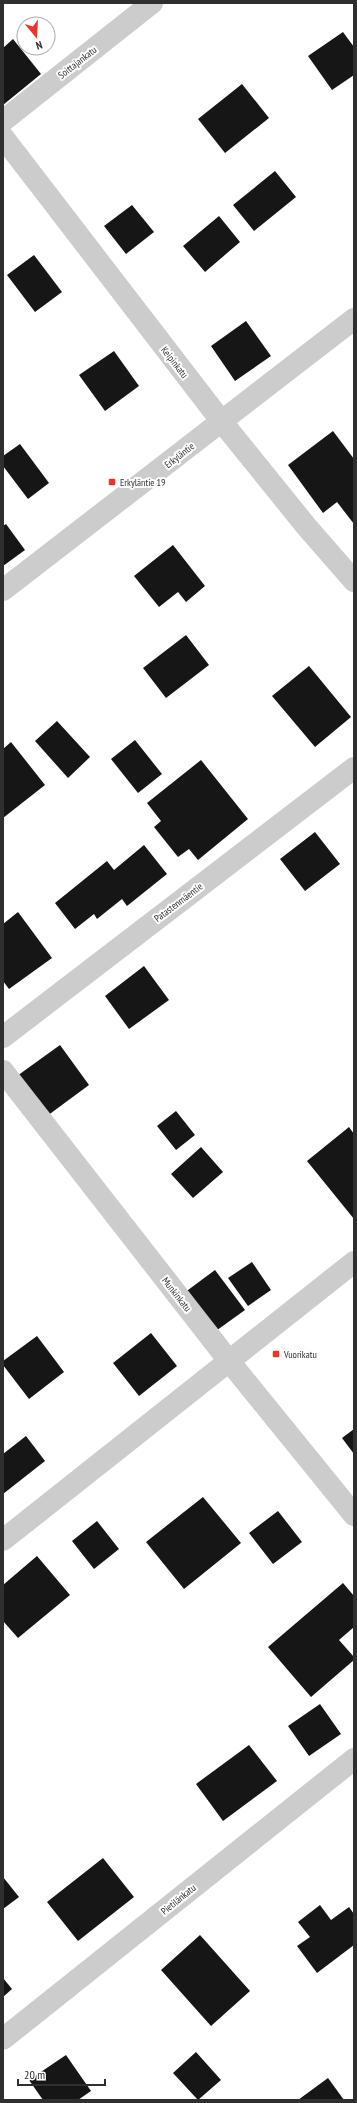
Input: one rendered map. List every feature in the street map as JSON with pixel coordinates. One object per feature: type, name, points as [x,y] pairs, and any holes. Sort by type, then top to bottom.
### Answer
[{"type":"street","name":"Soittajankatu","points":[[3,121],[152,3]]},
{"type":"street","name":"Keipinkatu","points":[[3,137],[222,422],[306,526],[354,581]]},
{"type":"street","name":"Erkyläntie","points":[[3,590],[354,319]]},
{"type":"street","name":"Patastenmäentie","points":[[3,1037],[354,768]]},
{"type":"street","name":"Munkinkatu","points":[[3,1071],[229,1361],[354,1515]]},
{"type":"street","points":[[3,1540],[354,1262]]},
{"type":"street","name":"Pietilänkatu","points":[[3,2039],[354,1760]]},
{"type":"building","points":[[343,32],[354,47],[354,75],[332,90],[308,56]]},
{"type":"building","points":[[13,39],[16,43],[16,56],[27,56],[41,74],[3,105],[3,48]]},
{"type":"building","points":[[242,84],[269,118],[225,153],[198,119]]},
{"type":"building","points":[[275,171],[296,197],[254,231],[233,205]]},
{"type":"building","points":[[132,205],[154,232],[126,254],[104,226]]},
{"type":"building","points":[[219,216],[240,242],[205,272],[183,246]]},
{"type":"building","points":[[34,255],[62,292],[35,312],[7,275]]},
{"type":"building","points":[[246,321],[271,356],[235,381],[211,346]]},
{"type":"building","points":[[114,351],[139,386],[105,411],[79,375]]},
{"type":"building","points":[[333,431],[354,459],[354,524],[337,502],[323,513],[288,465]]},
{"type":"building","points":[[20,444],[49,483],[28,499],[3,466],[3,456]]},
{"type":"building","points":[[6,524],[25,550],[3,566],[3,526]]},
{"type":"building","points":[[173,545],[205,586],[186,602],[178,592],[159,607],[134,576]]},
{"type":"building","points":[[186,635],[209,665],[166,698],[143,668]]},
{"type":"building","points":[[309,666],[351,717],[315,747],[272,696]]},
{"type":"building","points":[[57,721],[90,757],[68,778],[35,741]]},
{"type":"building","points":[[135,740],[162,774],[138,793],[111,759]]},
{"type":"building","points":[[11,742],[45,785],[3,818],[3,749]]},
{"type":"building","points":[[201,760],[248,819],[198,860],[189,849],[178,857],[154,827],[161,821],[147,803]]},
{"type":"building","points":[[315,832],[340,864],[305,891],[280,859]]},
{"type":"building","points":[[144,845],[167,874],[127,906],[122,899],[97,919],[94,914],[75,929],[55,903],[107,861],[114,870]]},
{"type":"building","points":[[18,912],[52,958],[9,989],[3,981],[3,924]]},
{"type":"building","points":[[144,966],[169,1000],[129,1029],[105,996]]},
{"type":"building","points":[[60,1045],[89,1085],[47,1116],[17,1076]]},
{"type":"building","points":[[176,1111],[195,1135],[176,1150],[157,1126]]},
{"type":"building","points":[[349,1127],[354,1134],[354,1219],[307,1161]]},
{"type":"building","points":[[201,1147],[223,1172],[193,1198],[171,1174]]},
{"type":"building","points":[[252,1262],[271,1290],[248,1306],[228,1278]]},
{"type":"building","points":[[215,1270],[245,1310],[213,1333],[184,1293]]},
{"type":"building","points":[[151,1333],[177,1366],[139,1396],[113,1363]]},
{"type":"building","points":[[37,1336],[64,1372],[29,1399],[3,1365],[3,1361]]},
{"type":"building","points":[[354,1429],[354,1454],[342,1438]]},
{"type":"building","points":[[26,1436],[45,1461],[3,1494],[3,1454]]},
{"type":"building","points":[[203,1497],[241,1543],[184,1589],[146,1542]]},
{"type":"building","points":[[278,1511],[302,1542],[273,1564],[249,1533]]},
{"type":"building","points":[[97,1521],[119,1549],[94,1569],[72,1541]]},
{"type":"building","points":[[37,1556],[70,1595],[18,1638],[3,1621],[3,1585]]},
{"type":"building","points":[[343,1583],[354,1596],[354,1627],[339,1640],[354,1657],[354,1660],[311,1697],[268,1647]]},
{"type":"building","points":[[320,1704],[341,1734],[309,1756],[288,1726]]},
{"type":"building","points":[[249,1745],[277,1781],[223,1821],[196,1784]]},
{"type":"building","points":[[103,1858],[134,1897],[78,1941],[47,1902]]},
{"type":"building","points":[[3,1877],[19,1897],[3,1909]]},
{"type":"building","points":[[320,1905],[331,1920],[349,1907],[354,1914],[354,1945],[317,1973],[297,1946],[310,1937],[298,1922]]},
{"type":"building","points":[[200,1935],[250,1991],[211,2026],[161,1970]]},
{"type":"building","points":[[3,1978],[12,1989],[3,1997]]},
{"type":"building","points":[[196,2052],[221,2080],[198,2100],[173,2073]]},
{"type":"building","points":[[66,2055],[91,2091],[78,2100],[43,2100],[29,2080]]},
{"type":"building","points":[[328,2078],[344,2100],[298,2100]]},
{"type":"place","name":"Erkyläntie 19","points":[[112,482]]},
{"type":"place","name":"Vuorikatu","points":[[276,1354]]}]
